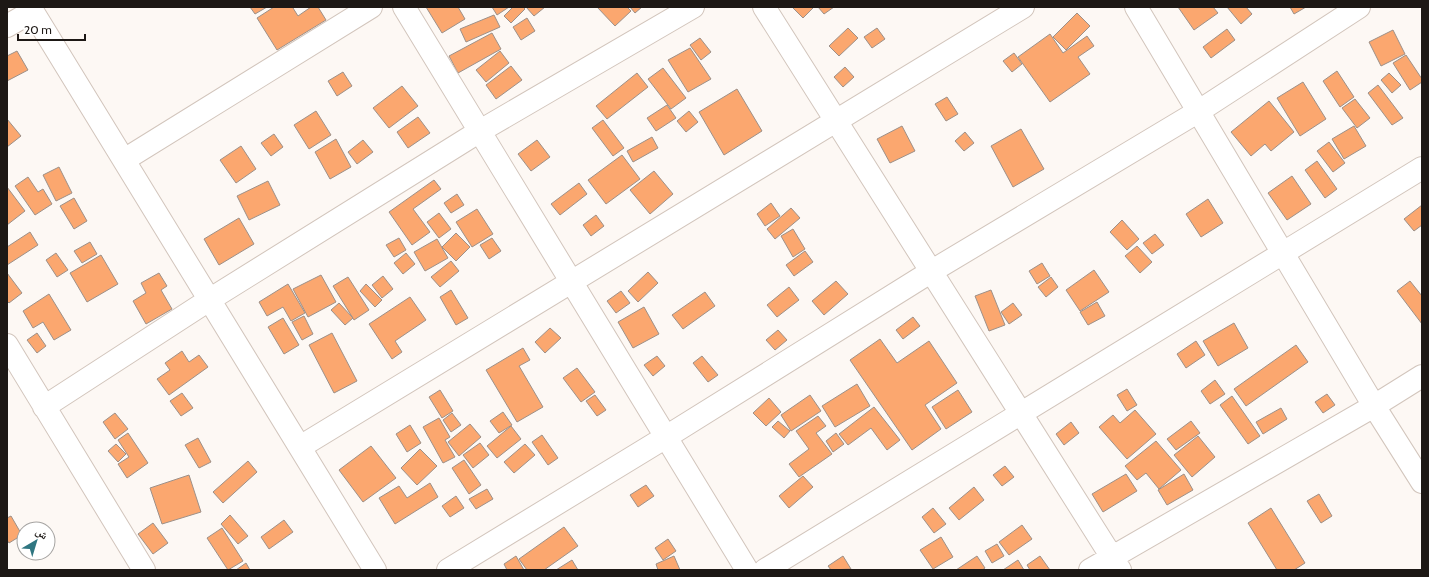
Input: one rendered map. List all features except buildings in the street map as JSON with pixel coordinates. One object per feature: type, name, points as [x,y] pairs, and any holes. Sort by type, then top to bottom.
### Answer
[{"type":"street","points":[[124,160],[371,7]]},
{"type":"street","points":[[404,7],[747,570]]},
{"type":"street","points":[[44,406],[209,300],[480,131],[693,7]]},
{"type":"street","points":[[764,7],[932,270],[1116,563]]},
{"type":"street","points":[[300,447],[1023,7]]},
{"type":"street","points":[[1136,7],[1374,406],[1422,482]]},
{"type":"street","points":[[448,570],[666,437],[932,270],[1199,111],[1359,7]]},
{"type":"street","points":[[7,26],[31,9],[375,570]]},
{"type":"street","points":[[765,570],[1422,168]]},
{"type":"street","points":[[8,350],[144,570]]},
{"type":"street","points":[[1090,570],[1116,563],[1422,376]]}]
